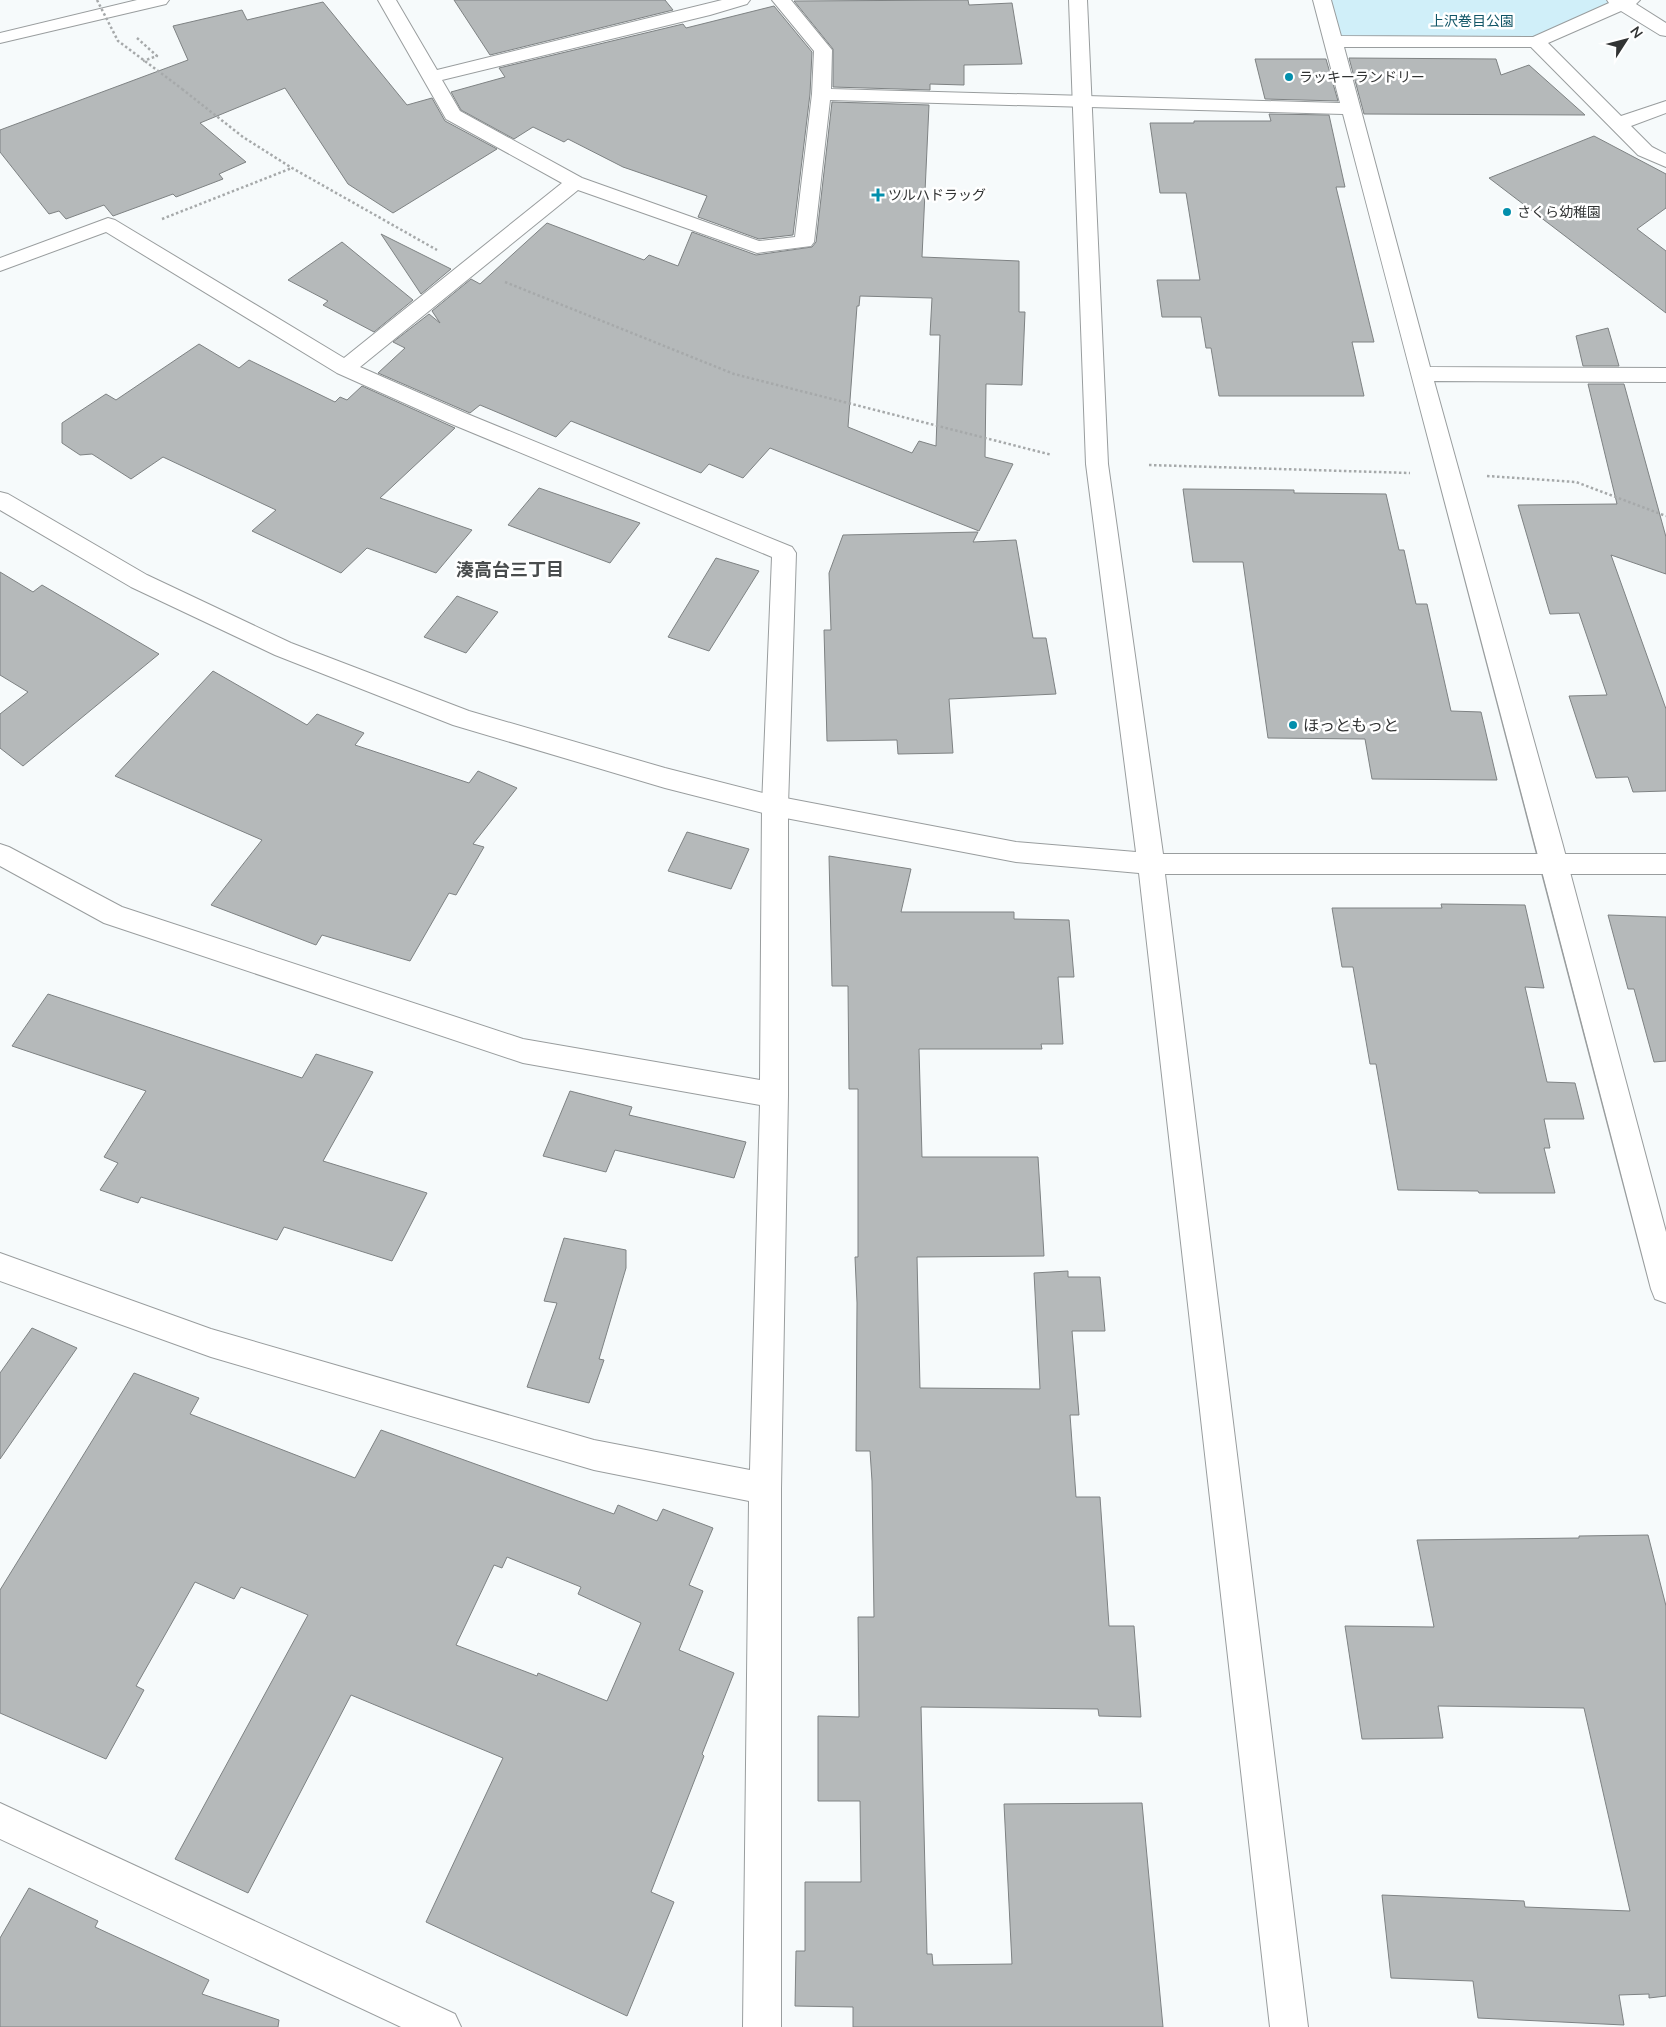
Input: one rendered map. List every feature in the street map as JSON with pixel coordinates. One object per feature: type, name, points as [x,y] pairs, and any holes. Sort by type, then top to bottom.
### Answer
[{"type":"street","points":[[0,38],[160,0]]},
{"type":"street","points":[[387,0],[453,115],[575,182],[757,247],[804,242],[820,94],[823,50],[781,0]]},
{"type":"street","points":[[432,77],[704,11],[741,0]]},
{"type":"street","points":[[1078,0],[1097,464],[1151,864],[1289,2027]]},
{"type":"street","points":[[1322,0],[1554,863],[1666,1289]]},
{"type":"street","points":[[1333,41],[1536,42],[1623,1],[1666,30]]},
{"type":"street","points":[[1536,42],[1645,151],[1666,161]]},
{"type":"street","points":[[820,94],[1351,109]]},
{"type":"street","points":[[1618,124],[1666,107]]},
{"type":"street","points":[[345,368],[575,182]]},
{"type":"street","points":[[0,265],[108,224],[345,368],[457,418],[784,553],[775,806],[774,1096],[765,1489],[762,2027]]},
{"type":"street","points":[[1421,374],[1666,375]]},
{"type":"street","points":[[0,500],[138,581],[283,649],[462,718],[665,778],[775,806],[1016,852],[1151,864],[1666,864]]},
{"type":"street","points":[[0,854],[114,915],[523,1051],[774,1096]]},
{"type":"street","points":[[0,1267],[211,1344],[585,1452],[765,1489]]},
{"type":"street","points":[[0,1821],[442,2027]]},
{"type":"path","points":[[96,0],[118,41],[243,137],[292,168],[469,268],[734,374],[1052,455]]},
{"type":"path","points":[[137,37],[157,56],[143,61]]},
{"type":"green space","name":"上沢巻目公園","points":[[1322,0],[1616,0],[1536,42],[1333,41]]},
{"type":"building","points":[[454,0],[665,0],[673,10],[490,55]]},
{"type":"building","points":[[968,0],[969,5],[1012,3],[1022,64],[964,65],[964,85],[930,84],[930,90],[833,87],[833,49],[794,1]]},
{"type":"building","points":[[323,2],[407,105],[432,98],[445,121],[497,149],[393,213],[348,184],[285,88],[200,123],[246,162],[219,174],[223,179],[176,197],[173,194],[113,216],[104,205],[66,219],[59,211],[49,214],[0,152],[0,130],[188,60],[173,26],[242,10],[247,20]]},
{"type":"building","points":[[774,6],[812,52],[810,94],[793,235],[759,239],[698,217],[707,196],[623,167],[568,139],[564,142],[533,127],[514,139],[461,110],[451,92],[505,77],[499,68],[683,24],[686,28]]},
{"type":"building","points":[[1349,58],[1496,59],[1501,75],[1529,65],[1585,115],[1364,114]]},
{"type":"building","name":"ラッキーランドリー","points":[[1255,59],[1326,59],[1338,101],[1265,99]]},
{"type":"building","points":[[832,102],[929,105],[922,257],[1019,261],[1019,312],[1025,312],[1022,385],[986,384],[985,457],[1013,464],[979,531],[770,448],[743,478],[709,464],[701,473],[571,421],[556,437],[480,405],[470,413],[378,373],[405,348],[393,342],[429,314],[440,323],[432,311],[471,279],[480,284],[547,223],[644,260],[649,255],[678,266],[692,232],[756,255],[812,247],[816,242]],"holes":[[[860,296],[932,298],[930,335],[940,335],[936,446],[919,441],[912,453],[848,427],[857,306],[859,306]]]},
{"type":"building","points":[[1269,114],[1329,115],[1345,187],[1336,187],[1374,342],[1352,342],[1364,396],[1219,396],[1211,348],[1206,348],[1201,317],[1162,317],[1157,280],[1200,280],[1186,193],[1160,193],[1150,123],[1271,121]]},
{"type":"building","points":[[1594,136],[1666,174],[1666,208],[1637,229],[1666,251],[1666,313],[1489,178]]},
{"type":"building","points":[[381,234],[451,269],[421,294]]},
{"type":"building","points":[[342,242],[413,300],[374,332],[323,305],[328,301],[288,280]]},
{"type":"building","points":[[1608,328],[1619,366],[1583,366],[1576,336]]},
{"type":"building","points":[[199,344],[239,368],[249,360],[335,402],[340,397],[347,400],[362,386],[455,428],[380,498],[472,530],[436,573],[367,548],[341,573],[252,531],[276,510],[163,457],[131,479],[92,454],[80,455],[62,443],[62,423],[106,394],[116,400]]},
{"type":"building","points":[[1588,384],[1624,384],[1666,537],[1666,574],[1611,555],[1666,709],[1666,791],[1633,792],[1628,777],[1596,778],[1569,696],[1607,695],[1579,613],[1550,614],[1518,505],[1617,504]]},
{"type":"building","points":[[539,488],[640,523],[610,563],[508,525]]},
{"type":"building","points":[[1183,489],[1294,490],[1294,493],[1386,494],[1399,550],[1404,550],[1416,604],[1427,604],[1451,711],[1481,712],[1497,780],[1372,779],[1365,739],[1268,738],[1243,562],[1193,562]]},
{"type":"building","points":[[978,532],[973,542],[1016,540],[1033,638],[1046,638],[1056,694],[949,699],[953,753],[898,754],[897,740],[827,741],[824,630],[831,630],[829,573],[843,535]]},
{"type":"building","points":[[716,558],[759,571],[709,651],[668,637]]},
{"type":"building","points":[[0,572],[33,592],[42,585],[159,654],[23,766],[0,748],[0,714],[28,692],[0,675]]},
{"type":"building","points":[[457,596],[498,612],[466,653],[424,637]]},
{"type":"building","points":[[213,671],[307,725],[317,714],[364,733],[355,745],[469,783],[478,771],[517,788],[473,844],[484,847],[456,895],[449,893],[410,961],[322,935],[316,945],[211,905],[262,840],[115,776]]},
{"type":"building","points":[[687,832],[749,849],[731,889],[668,871]]},
{"type":"building","points":[[829,856],[911,869],[901,912],[1014,912],[1014,919],[1069,920],[1074,977],[1058,977],[1063,1044],[1041,1044],[1042,1049],[919,1049],[922,1157],[1038,1157],[1044,1256],[917,1257],[920,1388],[1040,1389],[1034,1273],[1068,1271],[1068,1277],[1100,1277],[1105,1331],[1072,1331],[1079,1415],[1070,1415],[1076,1497],[1100,1497],[1109,1626],[1134,1626],[1141,1717],[1099,1716],[1098,1709],[921,1707],[927,1954],[932,1954],[933,1965],[1012,1964],[1004,1804],[1142,1803],[1163,2027],[853,2027],[853,2007],[795,2006],[796,1951],[805,1951],[805,1882],[861,1882],[860,1801],[818,1801],[818,1716],[859,1717],[858,1617],[874,1617],[870,1451],[856,1451],[857,1303],[855,1257],[858,1257],[858,1089],[849,1089],[848,986],[832,986]]},
{"type":"building","points":[[1441,904],[1525,905],[1544,988],[1525,987],[1547,1082],[1575,1083],[1584,1119],[1544,1119],[1550,1148],[1544,1148],[1555,1193],[1398,1190],[1376,1064],[1370,1064],[1353,967],[1342,967],[1332,908],[1442,908]]},
{"type":"building","points":[[1608,915],[1666,917],[1666,1061],[1654,1062],[1634,989],[1628,989]]},
{"type":"building","points":[[48,994],[302,1078],[316,1054],[373,1072],[323,1161],[427,1193],[392,1261],[284,1227],[277,1240],[141,1197],[138,1203],[100,1190],[118,1163],[104,1157],[146,1091],[12,1046]]},
{"type":"building","points":[[570,1091],[632,1107],[629,1115],[746,1142],[734,1178],[615,1150],[606,1172],[543,1156]]},
{"type":"building","points":[[564,1238],[626,1250],[626,1268],[599,1359],[604,1360],[589,1403],[527,1387],[557,1303],[544,1301]]},
{"type":"building","points":[[32,1328],[77,1348],[0,1459],[0,1373]]},
{"type":"building","points":[[134,1373],[199,1398],[190,1414],[355,1478],[381,1430],[614,1514],[618,1505],[657,1521],[663,1509],[713,1528],[689,1585],[703,1591],[679,1650],[734,1673],[651,1892],[674,1902],[627,2016],[426,1922],[503,1758],[351,1695],[248,1893],[175,1859],[308,1615],[241,1587],[234,1599],[195,1582],[136,1686],[144,1690],[106,1759],[0,1713],[0,1590]],"holes":[[[507,1557],[581,1587],[578,1594],[641,1623],[607,1701],[538,1673],[537,1676],[456,1645],[494,1565],[502,1568]]]},
{"type":"building","points":[[1648,1535],[1666,1606],[1666,1996],[1649,1998],[1649,1994],[1619,1995],[1624,2025],[1478,2018],[1473,1981],[1391,1978],[1382,1895],[1524,1901],[1525,1907],[1630,1911],[1584,1708],[1438,1706],[1443,1738],[1362,1739],[1345,1626],[1434,1627],[1417,1540],[1579,1538],[1579,1536]]},
{"type":"building","points":[[29,1888],[98,1921],[95,1927],[209,1980],[202,1994],[279,2020],[278,2027],[0,2027],[0,1938]]},
{"type":"place","name":"ラッキーランドリー","points":[[1289,77]]},
{"type":"place","name":"ツルハドラッグ","points":[[878,195]]},
{"type":"place","name":"さくら幼稚園","points":[[1507,212]]},
{"type":"place","name":"ほっともっと","points":[[1293,725]]},
{"type":"district","name":"湊高台三丁目","points":[[510,570]]}]
